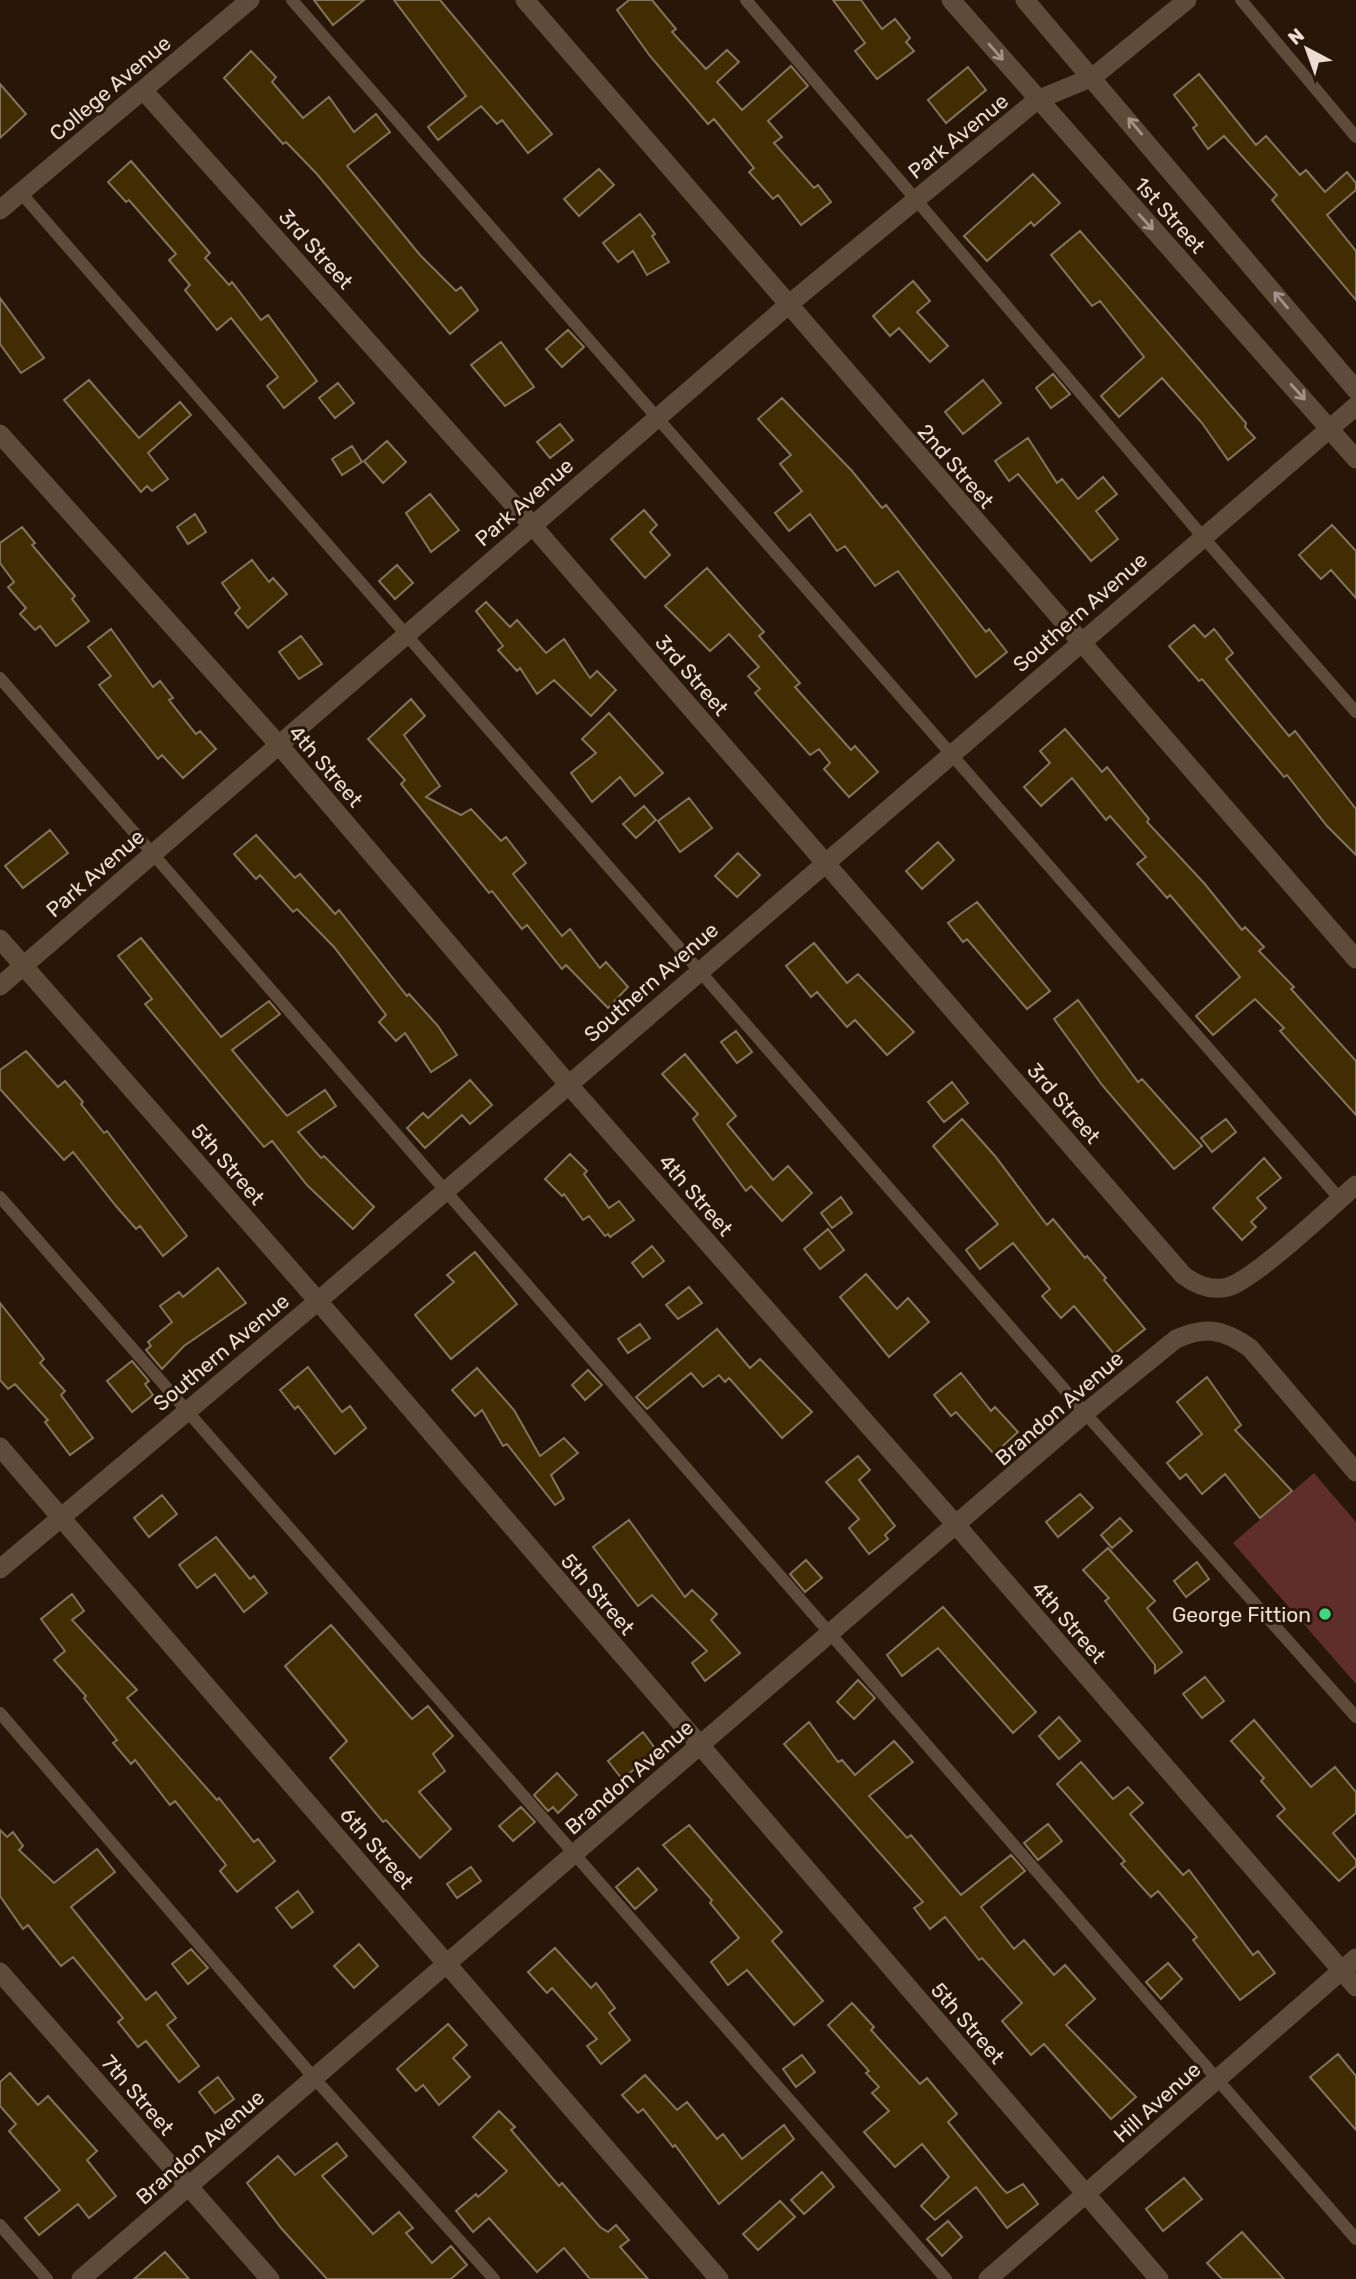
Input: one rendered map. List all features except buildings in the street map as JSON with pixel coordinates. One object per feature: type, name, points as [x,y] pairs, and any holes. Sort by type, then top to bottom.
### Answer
[{"type":"street","name":"College Avenue","points":[[0,210],[250,0]]},
{"type":"street","name":"2nd Street","points":[[525,0],[1079,643],[1356,959]]},
{"type":"street","name":"1st Street","points":[[951,0],[1356,459]]},
{"type":"street","name":"1st Street","points":[[1025,0],[1356,390]]},
{"type":"street","name":"Park Avenue","points":[[0,986],[788,305],[1037,100],[1093,77],[1187,0]]},
{"type":"street","name":"3rd Street","points":[[143,90],[532,524],[1183,1275],[1193,1283],[1206,1286],[1228,1287],[1243,1280],[1340,1199]]},
{"type":"street","name":"Southern Avenue","points":[[0,1569],[318,1301],[1356,406]]},
{"type":"street","name":"4th Street","points":[[0,434],[279,745],[568,1084],[957,1527],[1348,1964],[1356,1987]]},
{"type":"street","name":"5th Street","points":[[0,939],[318,1301],[699,1747],[1160,2279]]},
{"type":"street","points":[[1340,1199],[1356,1185]]},
{"type":"street","name":"Brandon Avenue","points":[[81,2279],[957,1527],[1085,1413],[1176,1339],[1193,1332],[1217,1329],[1229,1333],[1250,1348],[1356,1472]]},
{"type":"street","name":"6th Street","points":[[0,1447],[719,2279]]},
{"type":"street","name":"Hill Avenue","points":[[988,2279],[1348,1964]]},
{"type":"street","name":"7th Street","points":[[0,1972],[270,2279]]},
{"type":"lane","points":[[292,0],[1340,1199]]},
{"type":"lane","points":[[746,0],[1203,537],[1356,712]]},
{"type":"lane","points":[[1241,0],[1356,137]]},
{"type":"lane","points":[[21,193],[1085,1413],[1356,1717]]},
{"type":"lane","points":[[0,678],[1356,2239]]},
{"type":"lane","points":[[0,1196],[946,2279]]},
{"type":"lane","points":[[0,1713],[315,2079],[494,2279]]},
{"type":"lane","points":[[0,2225],[47,2279]]},
{"type":"shaded area","name":"George Fittion","points":[[1314,1473],[1356,1522],[1356,1684],[1233,1543]]},
{"type":"place","name":"George Fittion","points":[[1325,1614]]}]
